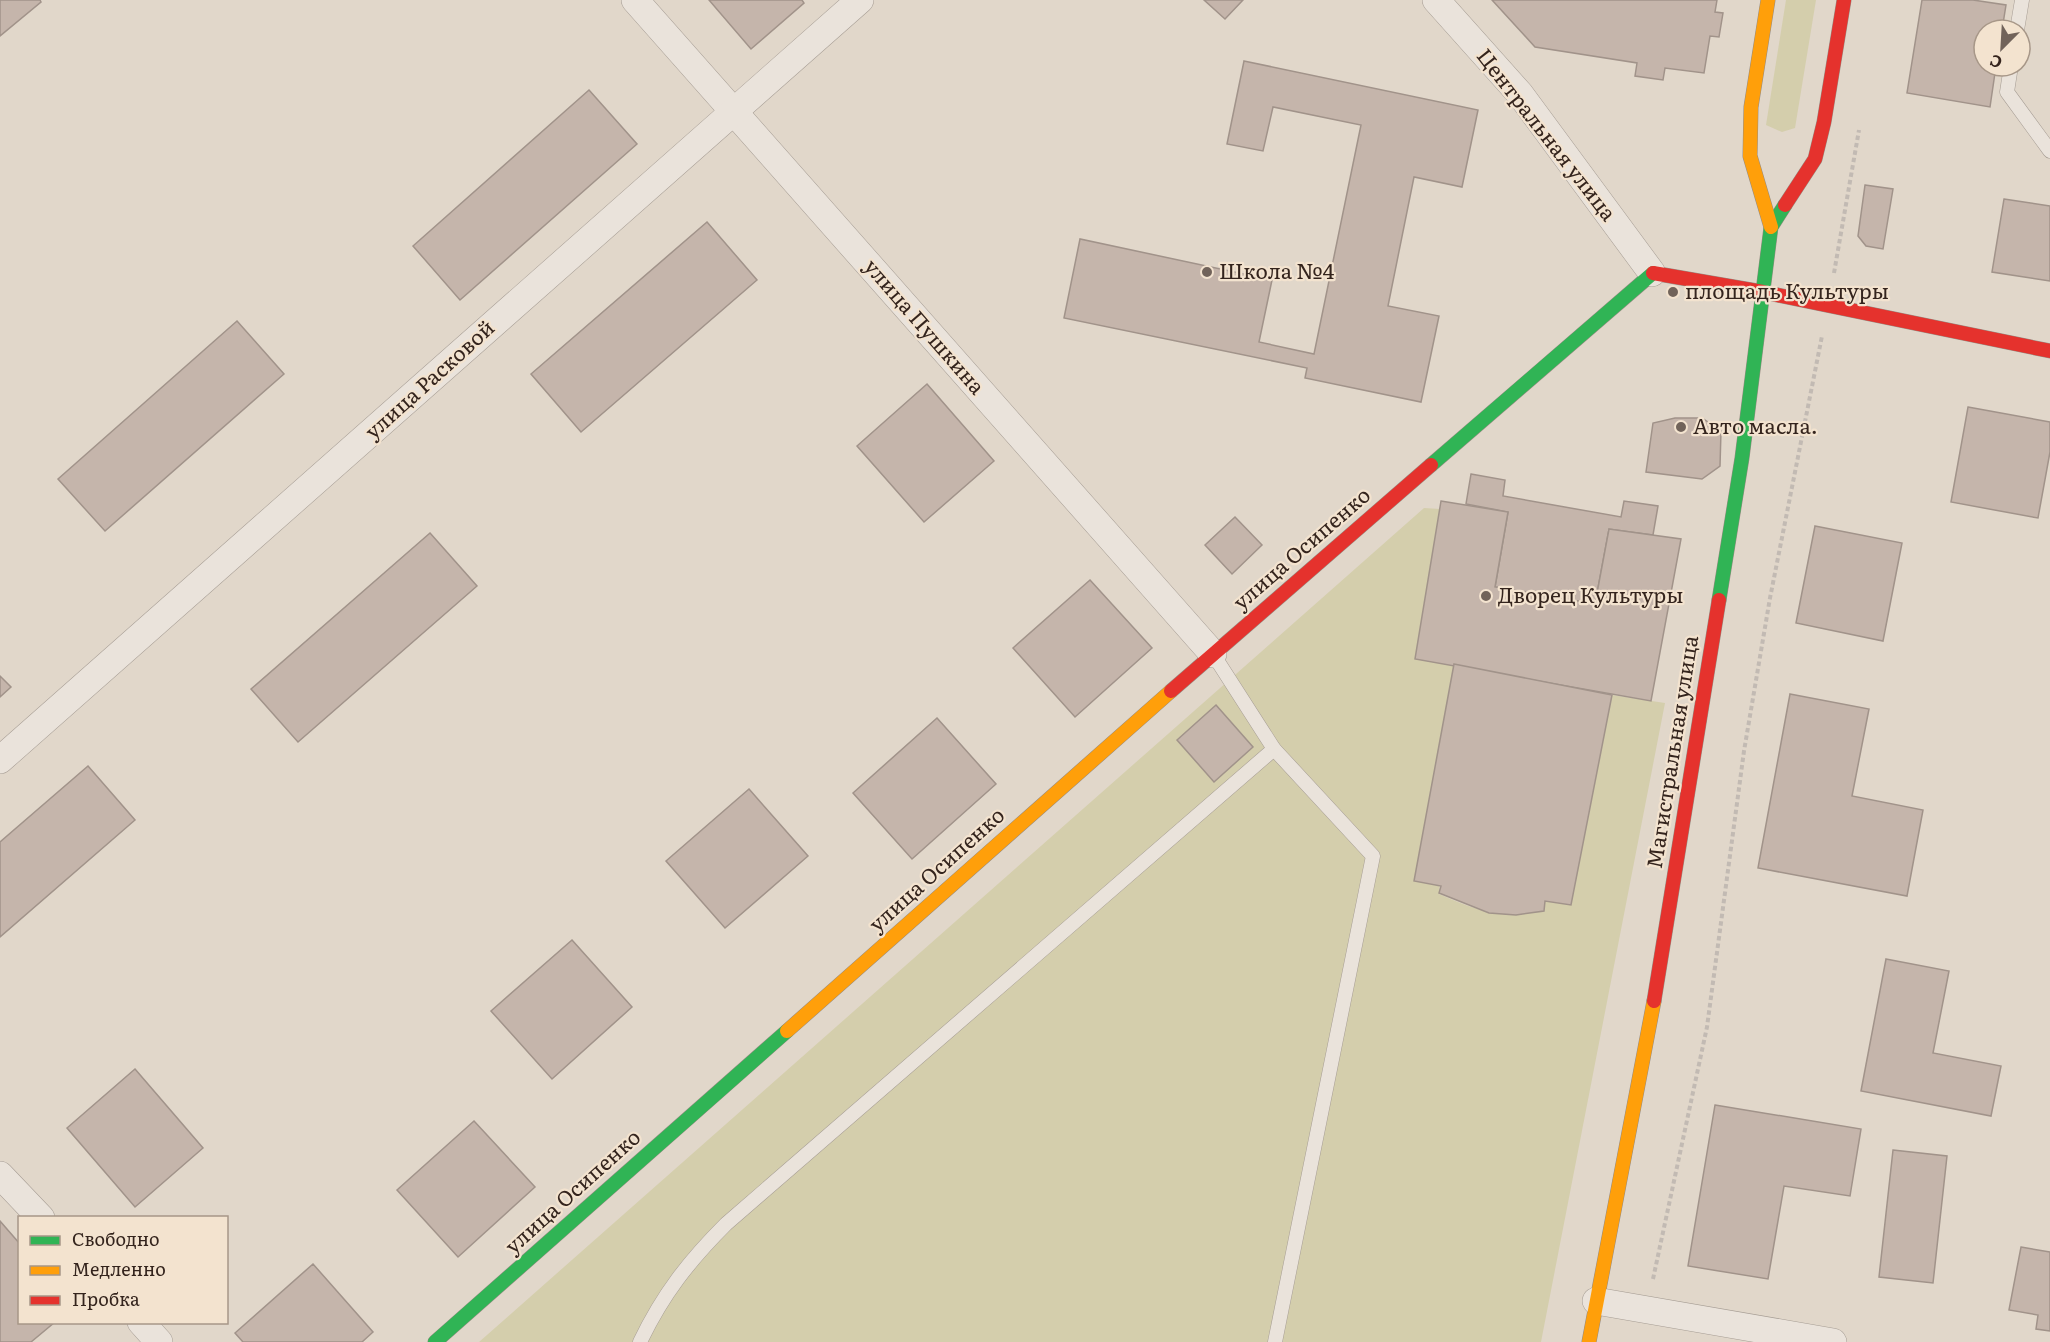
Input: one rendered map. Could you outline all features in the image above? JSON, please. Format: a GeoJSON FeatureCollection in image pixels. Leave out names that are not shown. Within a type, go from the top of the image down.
{"type":"FeatureCollection","features":[{"type":"Feature","properties":{"kind":"street","name":"улица Пушкина"},"geometry":{"type":"LineString","coordinates":[[635,0],[1212,654]]}},
{"type":"Feature","properties":{"kind":"street","name":"улица Расковой"},"geometry":{"type":"LineString","coordinates":[[0,760],[860,0]]}},
{"type":"Feature","properties":{"kind":"street","name":"Центральная улица"},"geometry":{"type":"LineString","coordinates":[[1436,0],[1520,94],[1652,273]]}},
{"type":"Feature","properties":{"kind":"street"},"geometry":{"type":"LineString","coordinates":[[1768,0],[1752,107],[1749,156],[1771,227]]}},
{"type":"Feature","properties":{"kind":"street","name":"Магистральная улица"},"geometry":{"type":"LineString","coordinates":[[1588,1342],[1648,1036],[1742,458],[1771,227],[1815,159],[1824,122],[1844,0]]}},
{"type":"Feature","properties":{"kind":"street"},"geometry":{"type":"LineString","coordinates":[[1652,273],[1763,292],[2050,351]]}},
{"type":"Feature","properties":{"kind":"street","name":"улица Осипенко"},"geometry":{"type":"LineString","coordinates":[[435,1342],[1212,654],[1652,273]]}},
{"type":"Feature","properties":{"kind":"street"},"geometry":{"type":"LineString","coordinates":[[0,1174],[39,1216]]}},
{"type":"Feature","properties":{"kind":"street"},"geometry":{"type":"LineString","coordinates":[[1596,1301],[1833,1342]]}},
{"type":"Feature","properties":{"kind":"street"},"geometry":{"type":"LineString","coordinates":[[142,1324],[159,1342]]}},
{"type":"Feature","properties":{"kind":"lane"},"geometry":{"type":"LineString","coordinates":[[2019,18],[2022,0]]}},
{"type":"Feature","properties":{"kind":"lane"},"geometry":{"type":"LineString","coordinates":[[2009,78],[2007,92],[2050,150]]}},
{"type":"Feature","properties":{"kind":"lane"},"geometry":{"type":"LineString","coordinates":[[1212,654],[1274,749],[1373,856],[1275,1342]]}},
{"type":"Feature","properties":{"kind":"lane"},"geometry":{"type":"LineString","coordinates":[[640,1342],[661,1299],[691,1259],[726,1224],[1274,749]]}},
{"type":"Feature","properties":{"kind":"path"},"geometry":{"type":"LineString","coordinates":[[1646,1310],[1707,1027],[1746,739],[1770,598],[1828,305],[1860,127]]}},
{"type":"Feature","properties":{"kind":"shaded area"},"geometry":{"type":"Polygon","coordinates":[[[1786,0],[1816,0],[1795,128],[1782,132],[1766,125],[1786,0]]]}},
{"type":"Feature","properties":{"kind":"shaded area"},"geometry":{"type":"Polygon","coordinates":[[[1424,508],[1440,509],[1454,664],[1439,894],[1478,909],[1502,913],[1544,911],[1545,901],[1571,905],[1612,695],[1665,703],[1541,1342],[479,1342],[1424,508]]]}},
{"type":"Feature","properties":{"kind":"building"},"geometry":{"type":"Polygon","coordinates":[[[0,0],[40,0],[41,2],[0,36],[0,0]]]}},
{"type":"Feature","properties":{"kind":"building"},"geometry":{"type":"Polygon","coordinates":[[[709,0],[802,0],[804,3],[751,49],[709,0]]]}},
{"type":"Feature","properties":{"kind":"building"},"geometry":{"type":"Polygon","coordinates":[[[1204,0],[1243,0],[1225,19],[1204,0]]]}},
{"type":"Feature","properties":{"kind":"building"},"geometry":{"type":"Polygon","coordinates":[[[1492,0],[1717,0],[1715,12],[1723,13],[1719,37],[1710,36],[1704,73],[1665,68],[1663,80],[1635,76],[1637,63],[1535,47],[1492,0]]]}},
{"type":"Feature","properties":{"kind":"building"},"geometry":{"type":"Polygon","coordinates":[[[1922,0],[1973,0],[2006,5],[2004,18],[1972,18],[1972,78],[1994,78],[1990,107],[1907,93],[1922,0]]]}},
{"type":"Feature","properties":{"kind":"building"},"geometry":{"type":"Polygon","coordinates":[[[1244,61],[1478,110],[1462,187],[1414,177],[1388,306],[1439,316],[1421,402],[1305,378],[1307,368],[1064,318],[1080,239],[1272,280],[1259,342],[1314,354],[1361,125],[1273,107],[1263,151],[1227,144],[1244,61]]]}},
{"type":"Feature","properties":{"kind":"building"},"geometry":{"type":"Polygon","coordinates":[[[589,90],[637,144],[460,300],[413,246],[589,90]]]}},
{"type":"Feature","properties":{"kind":"building"},"geometry":{"type":"Polygon","coordinates":[[[1865,185],[1893,189],[1883,249],[1866,246],[1858,236],[1865,185]]]}},
{"type":"Feature","properties":{"kind":"building"},"geometry":{"type":"Polygon","coordinates":[[[2004,199],[2050,206],[2050,281],[1992,272],[2004,199]]]}},
{"type":"Feature","properties":{"kind":"building"},"geometry":{"type":"Polygon","coordinates":[[[707,222],[757,280],[581,432],[531,374],[707,222]]]}},
{"type":"Feature","properties":{"kind":"building"},"geometry":{"type":"Polygon","coordinates":[[[237,321],[284,374],[105,531],[58,479],[237,321]]]}},
{"type":"Feature","properties":{"kind":"building"},"geometry":{"type":"Polygon","coordinates":[[[927,384],[994,461],[924,522],[857,446],[927,384]]]}},
{"type":"Feature","properties":{"kind":"building"},"geometry":{"type":"Polygon","coordinates":[[[1968,407],[2050,422],[2050,452],[2038,518],[1951,502],[1968,407]]]}},
{"type":"Feature","properties":{"kind":"building"},"geometry":{"type":"Polygon","coordinates":[[[1675,418],[1702,418],[1721,431],[1720,466],[1702,479],[1646,472],[1653,423],[1675,418]]]}},
{"type":"Feature","properties":{"kind":"building"},"geometry":{"type":"Polygon","coordinates":[[[1471,474],[1505,480],[1503,496],[1621,517],[1624,501],[1658,506],[1653,535],[1609,529],[1595,604],[1495,587],[1508,512],[1466,504],[1471,474]]]}},
{"type":"Feature","properties":{"kind":"building","name":"Дворец Культуры"},"geometry":{"type":"Polygon","coordinates":[[[1441,501],[1508,512],[1495,587],[1595,604],[1609,529],[1681,539],[1651,701],[1415,659],[1441,501]]]}},
{"type":"Feature","properties":{"kind":"building"},"geometry":{"type":"Polygon","coordinates":[[[1235,517],[1262,545],[1232,574],[1205,545],[1235,517]]]}},
{"type":"Feature","properties":{"kind":"building"},"geometry":{"type":"Polygon","coordinates":[[[1815,526],[1902,543],[1883,641],[1796,623],[1815,526]]]}},
{"type":"Feature","properties":{"kind":"building"},"geometry":{"type":"Polygon","coordinates":[[[430,533],[477,586],[298,742],[251,689],[430,533]]]}},
{"type":"Feature","properties":{"kind":"building"},"geometry":{"type":"Polygon","coordinates":[[[1090,580],[1152,648],[1075,717],[1013,648],[1090,580]]]}},
{"type":"Feature","properties":{"kind":"building"},"geometry":{"type":"Polygon","coordinates":[[[1454,664],[1612,695],[1571,905],[1545,901],[1544,911],[1516,915],[1489,913],[1439,893],[1441,886],[1414,881],[1454,664]]]}},
{"type":"Feature","properties":{"kind":"building"},"geometry":{"type":"Polygon","coordinates":[[[0,676],[11,687],[0,697],[0,676]]]}},
{"type":"Feature","properties":{"kind":"building"},"geometry":{"type":"Polygon","coordinates":[[[1790,694],[1869,709],[1852,796],[1923,810],[1907,896],[1758,868],[1790,694]]]}},
{"type":"Feature","properties":{"kind":"building"},"geometry":{"type":"Polygon","coordinates":[[[1216,705],[1253,747],[1214,782],[1177,740],[1216,705]]]}},
{"type":"Feature","properties":{"kind":"building"},"geometry":{"type":"Polygon","coordinates":[[[937,718],[996,784],[912,859],[853,793],[937,718]]]}},
{"type":"Feature","properties":{"kind":"building"},"geometry":{"type":"Polygon","coordinates":[[[88,766],[135,820],[0,937],[0,842],[88,766]]]}},
{"type":"Feature","properties":{"kind":"building"},"geometry":{"type":"Polygon","coordinates":[[[749,789],[808,856],[725,928],[666,861],[749,789]]]}},
{"type":"Feature","properties":{"kind":"building"},"geometry":{"type":"Polygon","coordinates":[[[572,940],[632,1007],[552,1079],[491,1011],[572,940]]]}},
{"type":"Feature","properties":{"kind":"building"},"geometry":{"type":"Polygon","coordinates":[[[1886,959],[1949,971],[1933,1053],[2001,1066],[1991,1116],[1861,1091],[1886,959]]]}},
{"type":"Feature","properties":{"kind":"building"},"geometry":{"type":"Polygon","coordinates":[[[135,1069],[203,1148],[135,1207],[67,1128],[135,1069]]]}},
{"type":"Feature","properties":{"kind":"building"},"geometry":{"type":"Polygon","coordinates":[[[1715,1105],[1861,1129],[1850,1196],[1784,1186],[1768,1279],[1688,1266],[1715,1105]]]}},
{"type":"Feature","properties":{"kind":"building"},"geometry":{"type":"Polygon","coordinates":[[[474,1121],[535,1187],[458,1257],[397,1190],[474,1121]]]}},
{"type":"Feature","properties":{"kind":"building"},"geometry":{"type":"Polygon","coordinates":[[[1893,1150],[1947,1156],[1933,1283],[1879,1277],[1893,1150]]]}},
{"type":"Feature","properties":{"kind":"building"},"geometry":{"type":"Polygon","coordinates":[[[0,1221],[18,1242],[18,1324],[53,1324],[31,1342],[0,1342],[0,1221]]]}},
{"type":"Feature","properties":{"kind":"building"},"geometry":{"type":"Polygon","coordinates":[[[2021,1247],[2050,1252],[2050,1331],[2036,1329],[2038,1315],[2009,1310],[2021,1247]]]}},
{"type":"Feature","properties":{"kind":"building"},"geometry":{"type":"Polygon","coordinates":[[[313,1264],[373,1332],[362,1342],[243,1342],[235,1333],[313,1264]]]}},
{"type":"Feature","properties":{"kind":"traffic: fast"},"geometry":{"type":"LineString","coordinates":[[1719,600],[1742,458],[1771,227],[1785,205]]}},
{"type":"Feature","properties":{"kind":"traffic: fast"},"geometry":{"type":"LineString","coordinates":[[1431,465],[1653,273]]}},
{"type":"Feature","properties":{"kind":"traffic: fast"},"geometry":{"type":"LineString","coordinates":[[435,1342],[787,1031]]}},
{"type":"Feature","properties":{"kind":"traffic: slow"},"geometry":{"type":"LineString","coordinates":[[1768,0],[1751,107],[1750,156],[1771,227]]}},
{"type":"Feature","properties":{"kind":"traffic: slow"},"geometry":{"type":"LineString","coordinates":[[787,1031],[1171,691]]}},
{"type":"Feature","properties":{"kind":"traffic: slow"},"geometry":{"type":"LineString","coordinates":[[1589,1342],[1654,1001]]}},
{"type":"Feature","properties":{"kind":"traffic: jam"},"geometry":{"type":"LineString","coordinates":[[1785,205],[1815,159],[1824,122],[1844,0]]}},
{"type":"Feature","properties":{"kind":"traffic: jam"},"geometry":{"type":"LineString","coordinates":[[1653,273],[1763,292],[2050,351]]}},
{"type":"Feature","properties":{"kind":"traffic: jam"},"geometry":{"type":"LineString","coordinates":[[1171,691],[1431,465]]}},
{"type":"Feature","properties":{"kind":"traffic: jam"},"geometry":{"type":"LineString","coordinates":[[1654,1001],[1719,600]]}},
{"type":"Feature","properties":{"kind":"place","name":"Школа №4"},"geometry":{"type":"Point","coordinates":[1207,272]}},
{"type":"Feature","properties":{"kind":"place","name":"площадь Культуры"},"geometry":{"type":"Point","coordinates":[1673,292]}},
{"type":"Feature","properties":{"kind":"place","name":"Авто масла."},"geometry":{"type":"Point","coordinates":[1681,427]}},
{"type":"Feature","properties":{"kind":"place","name":"Дворец Культуры"},"geometry":{"type":"Point","coordinates":[1486,596]}}]}
